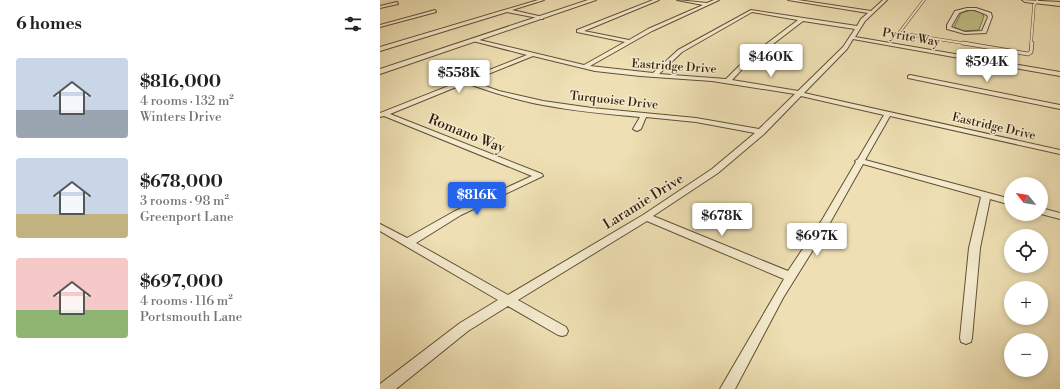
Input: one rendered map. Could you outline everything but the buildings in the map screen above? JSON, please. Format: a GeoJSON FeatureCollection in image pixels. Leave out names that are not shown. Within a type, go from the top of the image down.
{"type":"FeatureCollection","features":[{"type":"Feature","properties":{"kind":"street"},"geometry":{"type":"LineString","coordinates":[[380,49],[542,0]]}},
{"type":"Feature","properties":{"kind":"street"},"geometry":{"type":"LineString","coordinates":[[380,72],[593,0]]}},
{"type":"Feature","properties":{"kind":"street"},"geometry":{"type":"LineString","coordinates":[[627,41],[579,31],[657,0]]}},
{"type":"Feature","properties":{"kind":"street"},"geometry":{"type":"LineString","coordinates":[[679,0],[706,4]]}},
{"type":"Feature","properties":{"kind":"street"},"geometry":{"type":"LineString","coordinates":[[584,67],[627,41],[717,0]]}},
{"type":"Feature","properties":{"kind":"street"},"geometry":{"type":"LineString","coordinates":[[790,0],[811,1],[872,12]]}},
{"type":"Feature","properties":{"kind":"street","name":"Laramie Drive"},"geometry":{"type":"LineString","coordinates":[[385,389],[458,331],[646,217],[715,171],[761,132],[800,93],[852,38],[863,20],[884,0]]}},
{"type":"Feature","properties":{"kind":"street"},"geometry":{"type":"LineString","coordinates":[[1025,0],[1060,4]]}},
{"type":"Feature","properties":{"kind":"street"},"geometry":{"type":"LineString","coordinates":[[380,7],[397,3]]}},
{"type":"Feature","properties":{"kind":"street"},"geometry":{"type":"LineString","coordinates":[[977,6],[986,12],[990,17],[984,32],[965,33],[950,28],[949,24],[958,11],[977,6]]}},
{"type":"Feature","properties":{"kind":"street"},"geometry":{"type":"LineString","coordinates":[[380,26],[435,11]]}},
{"type":"Feature","properties":{"kind":"street"},"geometry":{"type":"LineString","coordinates":[[508,11],[540,18]]}},
{"type":"Feature","properties":{"kind":"street"},"geometry":{"type":"LineString","coordinates":[[654,75],[684,49],[751,11],[859,28]]}},
{"type":"Feature","properties":{"kind":"street"},"geometry":{"type":"LineString","coordinates":[[728,81],[750,58],[784,34],[802,19]]}},
{"type":"Feature","properties":{"kind":"street","name":"Pyrite Way"},"geometry":{"type":"LineString","coordinates":[[852,38],[1060,74]]}},
{"type":"Feature","properties":{"kind":"street","name":"Eastridge Drive"},"geometry":{"type":"LineString","coordinates":[[475,40],[584,67],[728,81],[800,93],[1060,152]]}},
{"type":"Feature","properties":{"kind":"street"},"geometry":{"type":"LineString","coordinates":[[382,115],[532,55]]}},
{"type":"Feature","properties":{"kind":"street"},"geometry":{"type":"LineString","coordinates":[[910,77],[1060,107]]}},
{"type":"Feature","properties":{"kind":"street","name":"Turquoise Drive"},"geometry":{"type":"LineString","coordinates":[[465,81],[497,92],[543,103],[592,110],[703,120],[761,132]]}},
{"type":"Feature","properties":{"kind":"street"},"geometry":{"type":"LineString","coordinates":[[727,389],[888,113]]}},
{"type":"Feature","properties":{"kind":"street","name":"Romano Way"},"geometry":{"type":"LineString","coordinates":[[382,115],[539,176],[458,213],[407,242]]}},
{"type":"Feature","properties":{"kind":"street"},"geometry":{"type":"LineString","coordinates":[[637,128],[644,115]]}},
{"type":"Feature","properties":{"kind":"street"},"geometry":{"type":"LineString","coordinates":[[859,161],[1004,200]]}},
{"type":"Feature","properties":{"kind":"street"},"geometry":{"type":"LineString","coordinates":[[966,338],[969,284],[975,241],[986,196]]}},
{"type":"Feature","properties":{"kind":"street"},"geometry":{"type":"LineString","coordinates":[[1048,213],[1060,216]]}},
{"type":"Feature","properties":{"kind":"street"},"geometry":{"type":"LineString","coordinates":[[646,217],[791,277]]}},
{"type":"Feature","properties":{"kind":"street"},"geometry":{"type":"LineString","coordinates":[[380,227],[562,331]]}},
{"type":"Feature","properties":{"kind":"lane"},"geometry":{"type":"LineString","coordinates":[[924,0],[900,30],[900,34],[1028,54],[1031,52],[1034,5],[1037,1]]}},
{"type":"Feature","properties":{"kind":"green space"},"geometry":{"type":"Polygon","coordinates":[[[971,10],[980,12],[984,16],[979,30],[963,31],[954,27],[961,13],[971,10]]]}}]}
